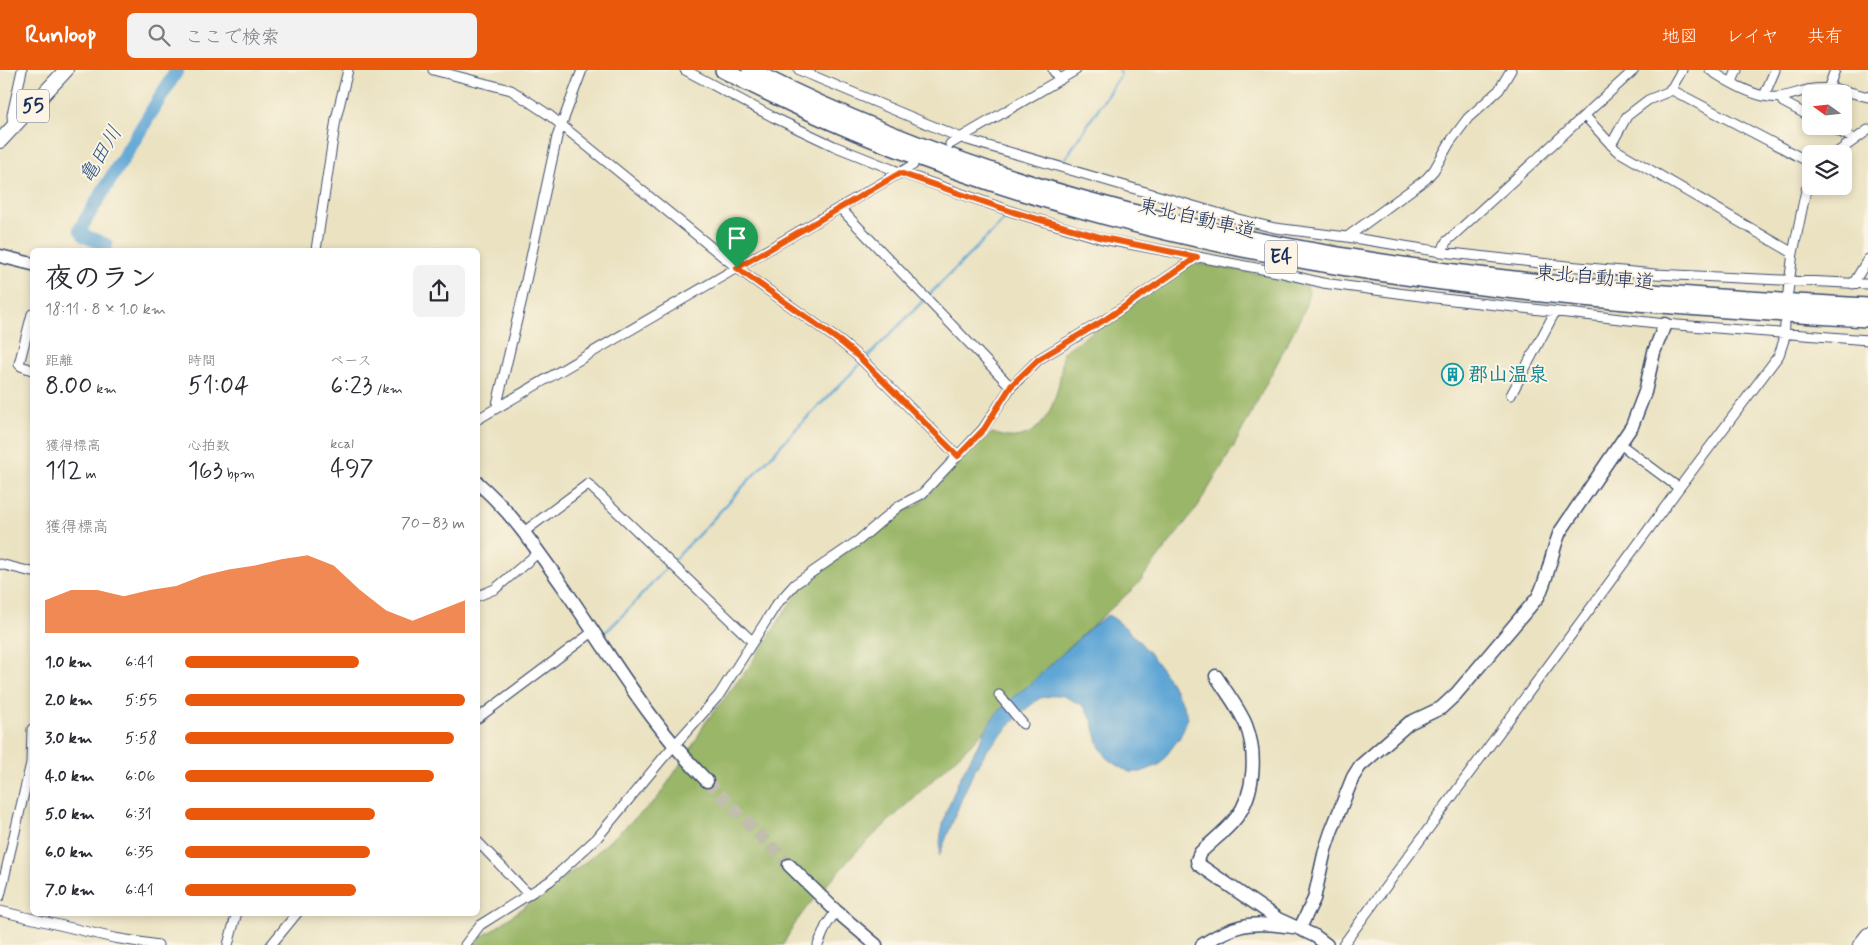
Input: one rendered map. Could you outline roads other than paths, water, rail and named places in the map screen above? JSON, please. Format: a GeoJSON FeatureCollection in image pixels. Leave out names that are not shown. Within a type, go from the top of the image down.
{"type":"FeatureCollection","features":[{"type":"Feature","properties":{"kind":"highway","name":"東北自動車道"},"geometry":{"type":"LineString","coordinates":[[723,70],[800,108],[873,140],[977,180],[1083,212],[1200,241],[1320,264],[1459,285],[1653,304],[1868,319]]}},
{"type":"Feature","properties":{"kind":"highway","name":"東北自動車道"},"geometry":{"type":"LineString","coordinates":[[755,72],[878,129],[982,168],[1086,200],[1203,229],[1324,252],[1462,272],[1704,296],[1868,306]]}},
{"type":"Feature","properties":{"kind":"main road","name":"55"},"geometry":{"type":"LineString","coordinates":[[0,141],[66,70]]}},
{"type":"Feature","properties":{"kind":"main road"},"geometry":{"type":"LineString","coordinates":[[1860,945],[1868,934]]}},
{"type":"Feature","properties":{"kind":"street"},"geometry":{"type":"LineString","coordinates":[[13,128],[12,115],[22,70]]}},
{"type":"Feature","properties":{"kind":"street"},"geometry":{"type":"LineString","coordinates":[[316,248],[336,119],[348,70]]}},
{"type":"Feature","properties":{"kind":"street"},"geometry":{"type":"LineString","coordinates":[[433,70],[511,90],[549,114],[737,268],[847,348],[958,456]]}},
{"type":"Feature","properties":{"kind":"street"},"geometry":{"type":"LineString","coordinates":[[498,406],[557,137],[582,70]]}},
{"type":"Feature","properties":{"kind":"street"},"geometry":{"type":"LineString","coordinates":[[685,70],[773,117],[834,146],[900,173],[1013,212],[1103,238],[1278,272],[1324,278],[1435,298],[1665,324],[1785,328],[1868,340]]}},
{"type":"Feature","properties":{"kind":"street"},"geometry":{"type":"LineString","coordinates":[[799,70],[961,138],[1238,219],[1275,228],[1340,239],[1442,252],[1655,274],[1868,284]]}},
{"type":"Feature","properties":{"kind":"street"},"geometry":{"type":"LineString","coordinates":[[1053,70],[1060,80]]}},
{"type":"Feature","properties":{"kind":"street"},"geometry":{"type":"LineString","coordinates":[[950,144],[1076,70]]}},
{"type":"Feature","properties":{"kind":"street"},"geometry":{"type":"LineString","coordinates":[[1340,239],[1426,179],[1468,118],[1499,90],[1511,70]]}},
{"type":"Feature","properties":{"kind":"street"},"geometry":{"type":"LineString","coordinates":[[1442,252],[1446,242],[1634,70]]}},
{"type":"Feature","properties":{"kind":"street"},"geometry":{"type":"LineString","coordinates":[[1611,145],[1623,122],[1634,109],[1670,89],[1682,70]]}},
{"type":"Feature","properties":{"kind":"street"},"geometry":{"type":"LineString","coordinates":[[1710,70],[1755,93],[1771,98],[1802,92]]}},
{"type":"Feature","properties":{"kind":"street"},"geometry":{"type":"LineString","coordinates":[[1732,82],[1737,70]]}},
{"type":"Feature","properties":{"kind":"street"},"geometry":{"type":"LineString","coordinates":[[1764,96],[1774,70]]}},
{"type":"Feature","properties":{"kind":"street"},"geometry":{"type":"LineString","coordinates":[[1829,85],[1835,70]]}},
{"type":"Feature","properties":{"kind":"street"},"geometry":{"type":"LineString","coordinates":[[1670,89],[1802,158]]}},
{"type":"Feature","properties":{"kind":"street"},"geometry":{"type":"LineString","coordinates":[[1852,92],[1868,97]]}},
{"type":"Feature","properties":{"kind":"street"},"geometry":{"type":"LineString","coordinates":[[1780,97],[1783,102],[1802,112]]}},
{"type":"Feature","properties":{"kind":"street"},"geometry":{"type":"LineString","coordinates":[[1585,116],[1616,150],[1793,253]]}},
{"type":"Feature","properties":{"kind":"street"},"geometry":{"type":"LineString","coordinates":[[1846,145],[1868,130]]}},
{"type":"Feature","properties":{"kind":"street"},"geometry":{"type":"LineString","coordinates":[[1846,135],[1854,139]]}},
{"type":"Feature","properties":{"kind":"street"},"geometry":{"type":"LineString","coordinates":[[480,418],[913,165]]}},
{"type":"Feature","properties":{"kind":"street"},"geometry":{"type":"LineString","coordinates":[[1788,292],[1793,253],[1805,195]]}},
{"type":"Feature","properties":{"kind":"street"},"geometry":{"type":"LineString","coordinates":[[840,209],[1011,386]]}},
{"type":"Feature","properties":{"kind":"street"},"geometry":{"type":"LineString","coordinates":[[0,256],[30,264]]}},
{"type":"Feature","properties":{"kind":"street"},"geometry":{"type":"LineString","coordinates":[[465,945],[480,925],[550,880],[597,838],[663,758],[719,695],[752,640],[776,605],[795,584],[858,540],[899,506],[922,494],[984,429],[1011,386],[1039,359],[1106,319],[1197,257]]}},
{"type":"Feature","properties":{"kind":"street"},"geometry":{"type":"LineString","coordinates":[[1853,284],[1868,260]]}},
{"type":"Feature","properties":{"kind":"street"},"geometry":{"type":"LineString","coordinates":[[1511,396],[1555,312]]}},
{"type":"Feature","properties":{"kind":"street"},"geometry":{"type":"LineString","coordinates":[[30,322],[19,364],[30,369]]}},
{"type":"Feature","properties":{"kind":"street"},"geometry":{"type":"LineString","coordinates":[[1300,928],[1314,899],[1325,850],[1353,777],[1360,766],[1409,723],[1441,708],[1456,694],[1538,597],[1545,584],[1560,532],[1587,494],[1609,457],[1632,426],[1641,404],[1654,352],[1665,324]]}},
{"type":"Feature","properties":{"kind":"street"},"geometry":{"type":"LineString","coordinates":[[1343,945],[1779,355],[1785,328]]}},
{"type":"Feature","properties":{"kind":"street"},"geometry":{"type":"LineString","coordinates":[[1620,444],[1679,488]]}},
{"type":"Feature","properties":{"kind":"street"},"geometry":{"type":"LineString","coordinates":[[525,532],[588,484],[752,640]]}},
{"type":"Feature","properties":{"kind":"street"},"geometry":{"type":"LineString","coordinates":[[480,485],[496,499],[525,532],[645,708],[674,747],[707,781]]}},
{"type":"Feature","properties":{"kind":"street"},"geometry":{"type":"LineString","coordinates":[[480,595],[495,589],[539,552]]}},
{"type":"Feature","properties":{"kind":"street"},"geometry":{"type":"LineString","coordinates":[[0,564],[30,572]]}},
{"type":"Feature","properties":{"kind":"street"},"geometry":{"type":"LineString","coordinates":[[480,716],[594,631]]}},
{"type":"Feature","properties":{"kind":"street"},"geometry":{"type":"LineString","coordinates":[[1216,676],[1246,724],[1251,740],[1252,768],[1248,792],[1239,813],[1200,853],[1197,860],[1198,864],[1278,919],[1300,928],[1327,945]]}},
{"type":"Feature","properties":{"kind":"street"},"geometry":{"type":"LineString","coordinates":[[999,695],[1023,724]]}},
{"type":"Feature","properties":{"kind":"street"},"geometry":{"type":"LineString","coordinates":[[0,896],[30,767]]}},
{"type":"Feature","properties":{"kind":"street"},"geometry":{"type":"LineString","coordinates":[[480,844],[528,894]]}},
{"type":"Feature","properties":{"kind":"street"},"geometry":{"type":"LineString","coordinates":[[789,865],[836,911],[876,945]]}},
{"type":"Feature","properties":{"kind":"street"},"geometry":{"type":"LineString","coordinates":[[0,911],[114,938],[158,945]]}},
{"type":"Feature","properties":{"kind":"street"},"geometry":{"type":"LineString","coordinates":[[818,945],[826,926],[836,911]]}},
{"type":"Feature","properties":{"kind":"street"},"geometry":{"type":"LineString","coordinates":[[228,945],[236,916]]}},
{"type":"Feature","properties":{"kind":"street"},"geometry":{"type":"LineString","coordinates":[[271,945],[295,916]]}},
{"type":"Feature","properties":{"kind":"street"},"geometry":{"type":"LineString","coordinates":[[1202,945],[1219,934],[1240,926],[1264,923],[1300,928]]}},
{"type":"Feature","properties":{"kind":"water"},"geometry":{"type":"Polygon","coordinates":[[[1108,615],[1131,633],[1143,646],[1155,660],[1175,691],[1188,718],[1180,737],[1159,765],[1141,772],[1129,772],[1109,760],[1099,746],[1092,720],[1084,706],[1064,696],[1057,695],[1040,698],[1021,713],[988,749],[975,769],[939,856],[946,812],[959,780],[993,717],[1089,629],[1108,615]]]}},
{"type":"Feature","properties":{"kind":"waterway","name":"亀田川"},"geometry":{"type":"LineString","coordinates":[[105,248],[106,245],[85,236],[80,229],[177,70]]}},
{"type":"Feature","properties":{"kind":"waterway"},"geometry":{"type":"LineString","coordinates":[[1065,159],[1121,74],[1119,70]]}},
{"type":"Feature","properties":{"kind":"waterway"},"geometry":{"type":"LineString","coordinates":[[928,296],[1006,218]]}},
{"type":"Feature","properties":{"kind":"waterway"},"geometry":{"type":"LineString","coordinates":[[673,561],[793,432],[924,300]]}},
{"type":"Feature","properties":{"kind":"waterway"},"geometry":{"type":"LineString","coordinates":[[599,635],[608,630],[669,565]]}},
{"type":"Feature","properties":{"kind":"tunnel"},"geometry":{"type":"LineString","coordinates":[[1326,273],[1335,244]]}},
{"type":"Feature","properties":{"kind":"tunnel"},"geometry":{"type":"LineString","coordinates":[[707,781],[789,865]]}},
{"type":"Feature","properties":{"kind":"place","name":"郡山温泉"},"geometry":{"type":"Point","coordinates":[1452,375]}}]}
